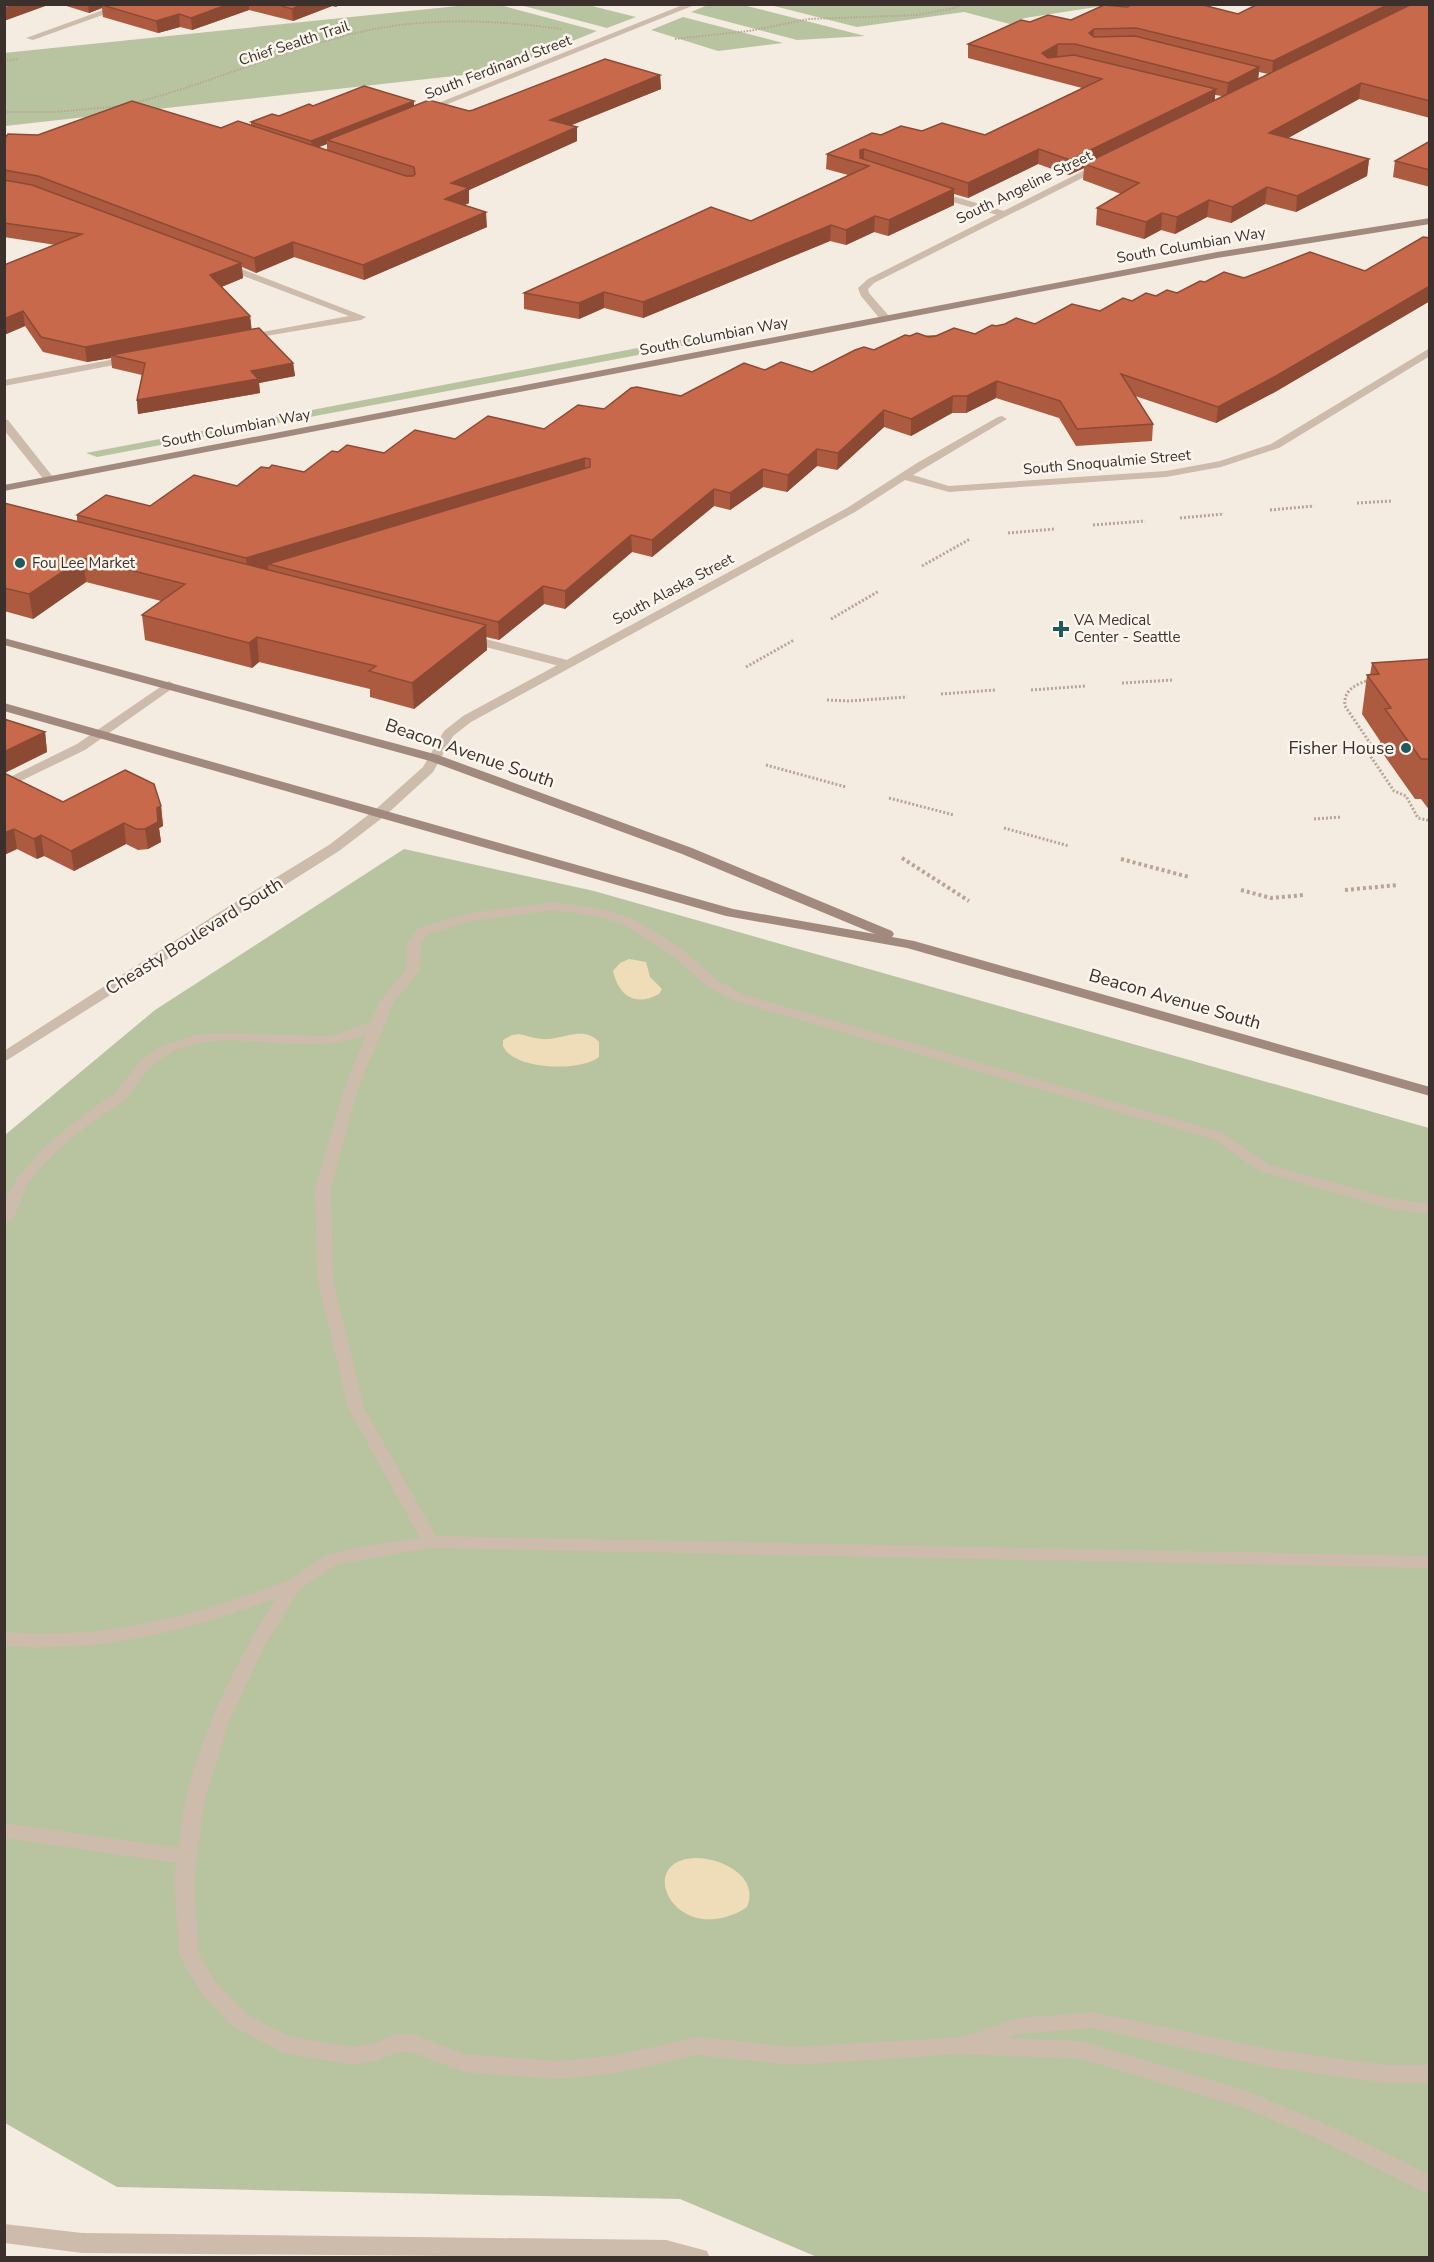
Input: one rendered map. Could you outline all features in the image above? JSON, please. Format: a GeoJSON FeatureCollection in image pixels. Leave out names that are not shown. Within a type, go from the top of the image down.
{"type":"FeatureCollection","features":[{"type":"Feature","properties":{"kind":"main road","name":"South Columbian Way"},"geometry":{"type":"LineString","coordinates":[[4,488],[1218,255],[1430,221]]}},
{"type":"Feature","properties":{"kind":"main road","name":"Beacon Avenue South"},"geometry":{"type":"LineString","coordinates":[[4,641],[434,758],[698,855],[909,944]]}},
{"type":"Feature","properties":{"kind":"main road","name":"Beacon Avenue South"},"geometry":{"type":"LineString","coordinates":[[4,707],[731,913],[909,944],[1430,1092]]}},
{"type":"Feature","properties":{"kind":"street"},"geometry":{"type":"LineString","coordinates":[[30,38],[129,4]]}},
{"type":"Feature","properties":{"kind":"street","name":"South Ferdinand Street"},"geometry":{"type":"LineString","coordinates":[[413,115],[693,4]]}},
{"type":"Feature","properties":{"kind":"street","name":"South Angeline Street"},"geometry":{"type":"LineString","coordinates":[[885,318],[864,294],[863,288],[871,280],[1001,213],[1106,163]]}},
{"type":"Feature","properties":{"kind":"street"},"geometry":{"type":"LineString","coordinates":[[927,192],[1001,213]]}},
{"type":"Feature","properties":{"kind":"street"},"geometry":{"type":"LineString","coordinates":[[210,260],[361,316],[233,340]]}},
{"type":"Feature","properties":{"kind":"street","name":"South Snoqualmie Street"},"geometry":{"type":"LineString","coordinates":[[903,476],[949,489],[1166,474],[1200,469],[1275,446],[1430,351]]}},
{"type":"Feature","properties":{"kind":"street"},"geometry":{"type":"LineString","coordinates":[[4,383],[140,358]]}},
{"type":"Feature","properties":{"kind":"street","name":"South Alaska Street"},"geometry":{"type":"LineString","coordinates":[[381,812],[428,769],[448,734],[467,719],[851,510],[903,476],[1002,419]]}},
{"type":"Feature","properties":{"kind":"street"},"geometry":{"type":"LineString","coordinates":[[4,422],[49,479]]}},
{"type":"Feature","properties":{"kind":"street"},"geometry":{"type":"LineString","coordinates":[[452,634],[567,664]]}},
{"type":"Feature","properties":{"kind":"street"},"geometry":{"type":"LineString","coordinates":[[4,785],[81,747],[170,686]]}},
{"type":"Feature","properties":{"kind":"street","name":"Cheasty Boulevard South"},"geometry":{"type":"LineString","coordinates":[[4,1058],[220,918],[334,848],[381,812]]}},
{"type":"Feature","properties":{"kind":"street"},"geometry":{"type":"LineString","coordinates":[[431,1542],[356,1408],[325,1279],[323,1188],[351,1089],[375,1025],[387,1001],[413,971],[414,943],[423,931],[470,917],[519,909],[555,906],[597,912],[627,921],[652,936],[676,952],[713,984],[740,998],[1218,1136],[1236,1146],[1247,1158],[1265,1168],[1388,1203],[1430,1209]]}},
{"type":"Feature","properties":{"kind":"street"},"geometry":{"type":"LineString","coordinates":[[4,1219],[22,1181],[51,1149],[83,1122],[119,1097],[148,1061],[167,1049],[195,1039],[217,1036],[331,1040],[355,1034],[375,1025]]}},
{"type":"Feature","properties":{"kind":"street"},"geometry":{"type":"LineString","coordinates":[[4,1639],[26,1642],[73,1642],[128,1636],[227,1609],[294,1585],[333,1559],[431,1542],[1430,1562]]}},
{"type":"Feature","properties":{"kind":"street"},"geometry":{"type":"LineString","coordinates":[[294,1585],[257,1643],[220,1721],[195,1799],[184,1879],[189,1955],[211,1991],[241,2021],[284,2044],[353,2056],[378,2051],[396,2043],[413,2043],[464,2063],[559,2070],[616,2064],[698,2046],[794,2056],[959,2045],[1081,2050],[1247,2100],[1323,2132],[1430,2186]]}},
{"type":"Feature","properties":{"kind":"street"},"geometry":{"type":"LineString","coordinates":[[4,1830],[187,1857]]}},
{"type":"Feature","properties":{"kind":"street"},"geometry":{"type":"LineString","coordinates":[[959,2045],[1019,2026],[1093,2020],[1269,2058],[1386,2074],[1430,2074]]}},
{"type":"Feature","properties":{"kind":"street"},"geometry":{"type":"LineString","coordinates":[[4,2233],[82,2243],[666,2250],[699,2258]]}},
{"type":"Feature","properties":{"kind":"path"},"geometry":{"type":"LineString","coordinates":[[670,40],[749,31],[809,19],[917,15],[955,8],[962,4]]}},
{"type":"Feature","properties":{"kind":"path","name":"Chief Sealth Trail"},"geometry":{"type":"LineString","coordinates":[[4,112],[55,112],[118,106],[186,90],[329,41],[365,31],[408,24],[465,21],[527,24],[569,30]]}},
{"type":"Feature","properties":{"kind":"path"},"geometry":{"type":"LineString","coordinates":[[1357,503],[1392,501]]}},
{"type":"Feature","properties":{"kind":"path"},"geometry":{"type":"LineString","coordinates":[[1270,510],[1314,506]]}},
{"type":"Feature","properties":{"kind":"path"},"geometry":{"type":"LineString","coordinates":[[1179,518],[1224,514]]}},
{"type":"Feature","properties":{"kind":"path"},"geometry":{"type":"LineString","coordinates":[[1093,525],[1145,521]]}},
{"type":"Feature","properties":{"kind":"path"},"geometry":{"type":"LineString","coordinates":[[1008,533],[1055,529]]}},
{"type":"Feature","properties":{"kind":"path"},"geometry":{"type":"LineString","coordinates":[[922,566],[970,539]]}},
{"type":"Feature","properties":{"kind":"path"},"geometry":{"type":"LineString","coordinates":[[831,619],[879,591]]}},
{"type":"Feature","properties":{"kind":"path"},"geometry":{"type":"LineString","coordinates":[[746,668],[794,640]]}},
{"type":"Feature","properties":{"kind":"path"},"geometry":{"type":"LineString","coordinates":[[1373,679],[1356,686],[1347,693],[1344,700],[1345,706],[1370,743],[1367,751],[1394,791],[1406,796],[1418,818],[1427,820],[1430,824]]}},
{"type":"Feature","properties":{"kind":"path"},"geometry":{"type":"LineString","coordinates":[[1122,683],[1174,680]]}},
{"type":"Feature","properties":{"kind":"path"},"geometry":{"type":"LineString","coordinates":[[1031,690],[1086,686]]}},
{"type":"Feature","properties":{"kind":"path"},"geometry":{"type":"LineString","coordinates":[[941,694],[995,690]]}},
{"type":"Feature","properties":{"kind":"path"},"geometry":{"type":"LineString","coordinates":[[827,700],[849,701],[907,697]]}},
{"type":"Feature","properties":{"kind":"path"},"geometry":{"type":"LineString","coordinates":[[766,765],[846,787]]}},
{"type":"Feature","properties":{"kind":"path"},"geometry":{"type":"LineString","coordinates":[[889,798],[954,815]]}},
{"type":"Feature","properties":{"kind":"path"},"geometry":{"type":"LineString","coordinates":[[1314,819],[1342,816]]}},
{"type":"Feature","properties":{"kind":"path"},"geometry":{"type":"LineString","coordinates":[[1004,828],[1069,846]]}},
{"type":"Feature","properties":{"kind":"path"},"geometry":{"type":"LineString","coordinates":[[902,858],[969,901]]}},
{"type":"Feature","properties":{"kind":"path"},"geometry":{"type":"LineString","coordinates":[[1121,859],[1189,877]]}},
{"type":"Feature","properties":{"kind":"path"},"geometry":{"type":"LineString","coordinates":[[1345,890],[1398,885]]}},
{"type":"Feature","properties":{"kind":"path"},"geometry":{"type":"LineString","coordinates":[[1241,890],[1271,898],[1304,895]]}},
{"type":"Feature","properties":{"kind":"green space"},"geometry":{"type":"Polygon","coordinates":[[[477,4],[500,5],[597,31],[499,71],[5,126],[4,53],[477,4]]]}},
{"type":"Feature","properties":{"kind":"green space"},"geometry":{"type":"Polygon","coordinates":[[[710,4],[743,5],[865,36],[797,40],[691,12],[710,4]]]}},
{"type":"Feature","properties":{"kind":"green space"},"geometry":{"type":"Polygon","coordinates":[[[520,5],[588,5],[636,17],[607,28],[520,5]]]}},
{"type":"Feature","properties":{"kind":"green space"},"geometry":{"type":"Polygon","coordinates":[[[770,5],[1109,5],[1025,18],[1010,24],[964,12],[857,27],[770,5]]]}},
{"type":"Feature","properties":{"kind":"green space"},"geometry":{"type":"Polygon","coordinates":[[[683,17],[783,43],[718,51],[651,30],[683,17]]]}},
{"type":"Feature","properties":{"kind":"green space"},"geometry":{"type":"Polygon","coordinates":[[[706,335],[706,341],[638,355],[97,457],[86,453],[706,335]]]}},
{"type":"Feature","properties":{"kind":"green space"},"geometry":{"type":"Polygon","coordinates":[[[404,849],[594,891],[1429,1128],[1429,2257],[817,2257],[680,2199],[117,2187],[5,2123],[5,1135],[155,1010],[404,849]]]}},
{"type":"Feature","properties":{"kind":"sand"},"geometry":{"type":"Polygon","coordinates":[[[629,959],[646,962],[650,977],[662,989],[659,994],[650,998],[635,999],[624,993],[613,971],[620,963],[629,959]]]}},
{"type":"Feature","properties":{"kind":"sand"},"geometry":{"type":"Polygon","coordinates":[[[519,1034],[544,1039],[575,1034],[588,1035],[599,1042],[599,1057],[578,1065],[533,1064],[509,1054],[503,1046],[503,1040],[519,1034]]]}},
{"type":"Feature","properties":{"kind":"sand"},"geometry":{"type":"Polygon","coordinates":[[[696,1858],[716,1861],[736,1871],[748,1886],[750,1896],[747,1907],[722,1918],[703,1919],[686,1914],[674,1905],[667,1893],[665,1881],[669,1869],[679,1861],[696,1858]]]}},
{"type":"Feature","properties":{"kind":"building"},"geometry":{"type":"Polygon","coordinates":[[[4,4],[16,4],[4,9],[4,4]]]}},
{"type":"Feature","properties":{"kind":"building"},"geometry":{"type":"Polygon","coordinates":[[[103,4],[229,4],[191,18],[179,14],[156,21],[103,4]]]}},
{"type":"Feature","properties":{"kind":"building"},"geometry":{"type":"Polygon","coordinates":[[[275,4],[303,4],[292,9],[275,4]]]}},
{"type":"Feature","properties":{"kind":"building"},"geometry":{"type":"Polygon","coordinates":[[[1133,4],[1199,4],[1238,14],[1258,4],[1389,4],[1273,61],[1136,28],[1094,29],[1089,33],[1094,37],[1135,36],[1259,67],[1228,83],[1075,44],[1058,44],[1042,53],[1048,58],[1074,55],[1216,89],[1070,160],[1039,149],[968,183],[864,149],[860,150],[860,158],[954,189],[889,220],[875,216],[846,230],[831,225],[643,302],[604,292],[579,303],[524,293],[711,207],[751,221],[869,166],[827,154],[872,133],[881,135],[901,126],[922,131],[942,123],[985,135],[1102,79],[968,44],[1021,20],[1030,22],[1048,15],[1071,20],[1104,5],[1127,7],[1133,4]]]}},
{"type":"Feature","properties":{"kind":"building"},"geometry":{"type":"Polygon","coordinates":[[[1412,4],[1430,4],[1430,101],[1361,83],[1269,133],[1369,159],[1297,196],[1267,187],[1232,207],[1209,200],[1177,217],[1162,213],[1146,222],[1097,208],[1139,183],[1084,164],[1412,4]]]}},
{"type":"Feature","properties":{"kind":"building"},"geometry":{"type":"Polygon","coordinates":[[[605,59],[660,75],[550,120],[577,127],[451,183],[469,188],[445,199],[486,212],[363,265],[293,242],[254,258],[38,176],[4,170],[4,139],[8,134],[38,135],[132,101],[221,128],[238,121],[406,176],[413,176],[414,167],[327,140],[429,100],[469,111],[473,110],[605,59]]]}},
{"type":"Feature","properties":{"kind":"building"},"geometry":{"type":"Polygon","coordinates":[[[364,86],[414,101],[311,141],[251,122],[272,114],[279,116],[309,104],[313,106],[364,86]]]}},
{"type":"Feature","properties":{"kind":"building"},"geometry":{"type":"Polygon","coordinates":[[[1430,141],[1430,170],[1395,161],[1430,141]]]}},
{"type":"Feature","properties":{"kind":"building"},"geometry":{"type":"Polygon","coordinates":[[[4,180],[32,185],[241,263],[210,275],[250,316],[85,347],[41,337],[23,311],[4,319],[4,265],[82,234],[4,223],[4,180]]]}},
{"type":"Feature","properties":{"kind":"building"},"geometry":{"type":"Polygon","coordinates":[[[1423,237],[1430,238],[1430,286],[1276,376],[1218,407],[1121,374],[1153,424],[1077,429],[1060,401],[997,381],[967,396],[953,396],[911,419],[884,410],[838,453],[817,449],[788,475],[763,469],[730,493],[714,489],[652,540],[631,535],[565,591],[543,586],[498,622],[268,564],[590,467],[590,459],[585,458],[246,558],[77,515],[106,495],[150,506],[194,475],[237,486],[261,467],[269,468],[272,465],[304,472],[332,451],[338,452],[347,445],[384,453],[415,430],[455,439],[488,416],[544,429],[578,405],[604,409],[631,388],[637,387],[681,396],[744,363],[765,370],[781,362],[812,372],[855,350],[864,347],[874,350],[905,335],[910,336],[917,333],[928,337],[936,336],[954,328],[975,334],[992,325],[1005,324],[1016,318],[1035,324],[1072,304],[1100,311],[1123,298],[1132,301],[1146,293],[1156,296],[1167,290],[1177,293],[1224,272],[1244,278],[1310,252],[1365,271],[1423,237]]]}},
{"type":"Feature","properties":{"kind":"building"},"geometry":{"type":"Polygon","coordinates":[[[259,328],[293,363],[251,371],[258,379],[137,400],[145,363],[111,355],[259,328]]]}},
{"type":"Feature","properties":{"kind":"building"},"geometry":{"type":"Polygon","coordinates":[[[4,503],[486,625],[412,683],[369,671],[376,666],[257,637],[249,643],[142,615],[185,584],[83,558],[29,594],[4,588],[4,503]]]}},
{"type":"Feature","properties":{"kind":"building"},"geometry":{"type":"Polygon","coordinates":[[[1430,659],[1430,762],[1427,759],[1421,759],[1385,709],[1391,708],[1367,675],[1379,674],[1372,663],[1430,659]]]}},
{"type":"Feature","properties":{"kind":"building"},"geometry":{"type":"Polygon","coordinates":[[[4,719],[45,732],[4,752],[4,719]]]}},
{"type":"Feature","properties":{"kind":"building"},"geometry":{"type":"Polygon","coordinates":[[[125,770],[154,784],[161,806],[157,808],[158,822],[145,829],[136,829],[124,823],[71,851],[41,835],[34,839],[14,829],[4,833],[4,773],[63,802],[125,770]]]}},
{"type":"Feature","properties":{"kind":"place","name":"Fou Lee Market"},"geometry":{"type":"Point","coordinates":[20,563]}},
{"type":"Feature","properties":{"kind":"place","name":"VA Medical Center - Seattle"},"geometry":{"type":"Point","coordinates":[1061,629]}},
{"type":"Feature","properties":{"kind":"place","name":"Fisher House"},"geometry":{"type":"Point","coordinates":[1406,748]}}]}
